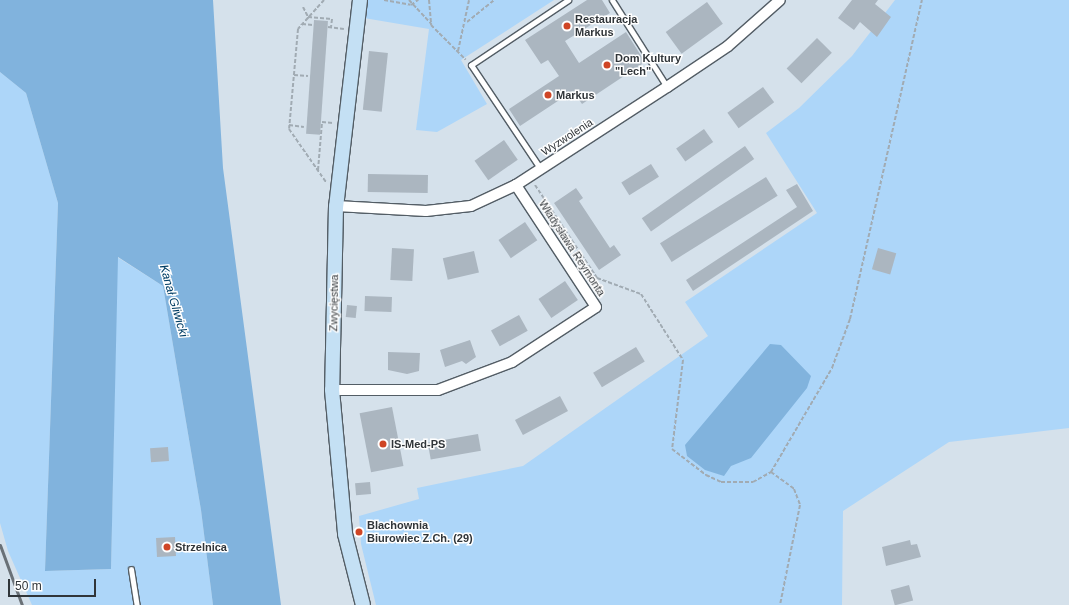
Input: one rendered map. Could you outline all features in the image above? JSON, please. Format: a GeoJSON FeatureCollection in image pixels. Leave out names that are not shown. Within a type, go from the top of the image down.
{"type":"FeatureCollection","features":[{"type":"Feature","properties":{"kind":"street","name":"Zwycięstwa"},"geometry":{"type":"LineString","coordinates":[[360,0],[336,202],[332,390],[337,478],[345,534],[363,605]]}},
{"type":"Feature","properties":{"kind":"street","name":"Wyzwolenia"},"geometry":{"type":"LineString","coordinates":[[336,202],[426,211],[471,206],[516,184],[667,87],[728,46],[780,0]]}},
{"type":"Feature","properties":{"kind":"street","name":"Władysława Reymonta"},"geometry":{"type":"LineString","coordinates":[[332,390],[438,390],[512,362],[596,307],[516,184]]}},
{"type":"Feature","properties":{"kind":"lane"},"geometry":{"type":"LineString","coordinates":[[540,168],[471,65],[568,0]]}},
{"type":"Feature","properties":{"kind":"lane"},"geometry":{"type":"LineString","coordinates":[[612,0],[667,87]]}},
{"type":"Feature","properties":{"kind":"lane"},"geometry":{"type":"LineString","coordinates":[[132,569],[137,605]]}},
{"type":"Feature","properties":{"kind":"path"},"geometry":{"type":"LineString","coordinates":[[324,0],[298,29],[289,126],[336,202]]}},
{"type":"Feature","properties":{"kind":"path"},"geometry":{"type":"LineString","coordinates":[[384,0],[411,5],[418,0]]}},
{"type":"Feature","properties":{"kind":"path"},"geometry":{"type":"LineString","coordinates":[[409,0],[411,5],[471,65]]}},
{"type":"Feature","properties":{"kind":"path"},"geometry":{"type":"LineString","coordinates":[[429,0],[431,25]]}},
{"type":"Feature","properties":{"kind":"path"},"geometry":{"type":"LineString","coordinates":[[458,52],[467,22],[469,0]]}},
{"type":"Feature","properties":{"kind":"path"},"geometry":{"type":"LineString","coordinates":[[467,22],[494,0]]}},
{"type":"Feature","properties":{"kind":"path"},"geometry":{"type":"LineString","coordinates":[[529,175],[597,278],[641,294],[684,360],[672,450],[721,482],[753,482],[771,472],[832,368],[850,319],[922,0]]}},
{"type":"Feature","properties":{"kind":"path"},"geometry":{"type":"LineString","coordinates":[[304,7],[308,17]]}},
{"type":"Feature","properties":{"kind":"path"},"geometry":{"type":"LineString","coordinates":[[308,17],[332,19],[329,27],[356,31]]}},
{"type":"Feature","properties":{"kind":"path"},"geometry":{"type":"LineString","coordinates":[[302,24],[313,26]]}},
{"type":"Feature","properties":{"kind":"path"},"geometry":{"type":"LineString","coordinates":[[294,75],[308,76]]}},
{"type":"Feature","properties":{"kind":"path"},"geometry":{"type":"LineString","coordinates":[[318,171],[322,122],[344,125]]}},
{"type":"Feature","properties":{"kind":"path"},"geometry":{"type":"LineString","coordinates":[[289,126],[304,127]]}},
{"type":"Feature","properties":{"kind":"path"},"geometry":{"type":"LineString","coordinates":[[318,127],[322,128]]}},
{"type":"Feature","properties":{"kind":"path"},"geometry":{"type":"LineString","coordinates":[[771,472],[794,489],[800,505],[780,605]]}},
{"type":"Feature","properties":{"kind":"shaded area"},"geometry":{"type":"Polygon","coordinates":[[[360,0],[554,0],[461,60],[487,104],[437,132],[416,130],[429,29],[358,17],[360,0]]]}},
{"type":"Feature","properties":{"kind":"shaded area"},"geometry":{"type":"Polygon","coordinates":[[[895,0],[1069,0],[1069,428],[949,442],[843,511],[842,605],[376,605],[361,544],[359,516],[419,499],[417,488],[523,466],[708,336],[685,302],[817,213],[766,133],[799,108],[852,56],[895,0]]]}},
{"type":"Feature","properties":{"kind":"shaded area"},"geometry":{"type":"Polygon","coordinates":[[[0,72],[26,93],[58,203],[45,571],[111,569],[117,257],[163,286],[201,510],[213,605],[32,605],[8,551],[0,523],[0,72]]]}},
{"type":"Feature","properties":{"kind":"water","name":"Kanał Gliwicki"},"geometry":{"type":"Polygon","coordinates":[[[0,0],[213,0],[223,168],[281,605],[213,605],[201,510],[163,286],[118,257],[111,569],[45,571],[58,203],[26,93],[0,72],[0,0]]]}},
{"type":"Feature","properties":{"kind":"water"},"geometry":{"type":"Polygon","coordinates":[[[770,344],[781,345],[811,376],[807,388],[751,458],[731,466],[724,476],[705,470],[687,456],[685,445],[770,344]]]}},
{"type":"Feature","properties":{"kind":"building"},"geometry":{"type":"Polygon","coordinates":[[[587,0],[602,0],[610,13],[565,41],[579,63],[626,32],[645,62],[582,104],[573,91],[520,126],[509,109],[559,76],[548,60],[541,64],[525,40],[587,0]]]}},
{"type":"Feature","properties":{"kind":"building"},"geometry":{"type":"Polygon","coordinates":[[[852,0],[878,0],[875,4],[891,17],[877,37],[860,22],[854,30],[838,18],[852,0]]]}},
{"type":"Feature","properties":{"kind":"building"},"geometry":{"type":"Polygon","coordinates":[[[707,2],[723,24],[682,54],[666,32],[707,2]]]}},
{"type":"Feature","properties":{"kind":"building"},"geometry":{"type":"Polygon","coordinates":[[[314,20],[328,21],[320,135],[306,134],[314,20]]]}},
{"type":"Feature","properties":{"kind":"building"},"geometry":{"type":"Polygon","coordinates":[[[817,38],[832,53],[801,83],[787,68],[817,38]]]}},
{"type":"Feature","properties":{"kind":"building"},"geometry":{"type":"Polygon","coordinates":[[[369,51],[388,53],[382,112],[363,110],[369,51]]]}},
{"type":"Feature","properties":{"kind":"building"},"geometry":{"type":"Polygon","coordinates":[[[763,87],[774,102],[739,128],[727,113],[763,87]]]}},
{"type":"Feature","properties":{"kind":"building"},"geometry":{"type":"Polygon","coordinates":[[[704,129],[713,142],[685,162],[676,149],[704,129]]]}},
{"type":"Feature","properties":{"kind":"building"},"geometry":{"type":"Polygon","coordinates":[[[504,140],[518,160],[488,180],[475,161],[504,140]]]}},
{"type":"Feature","properties":{"kind":"building"},"geometry":{"type":"Polygon","coordinates":[[[745,146],[754,159],[651,231],[642,218],[745,146]]]}},
{"type":"Feature","properties":{"kind":"building"},"geometry":{"type":"Polygon","coordinates":[[[651,164],[659,177],[629,195],[621,183],[651,164]]]}},
{"type":"Feature","properties":{"kind":"building"},"geometry":{"type":"Polygon","coordinates":[[[368,174],[428,175],[428,193],[368,192],[368,174]]]}},
{"type":"Feature","properties":{"kind":"building"},"geometry":{"type":"Polygon","coordinates":[[[766,177],[778,196],[672,262],[660,243],[766,177]]]}},
{"type":"Feature","properties":{"kind":"building"},"geometry":{"type":"Polygon","coordinates":[[[797,184],[813,211],[693,291],[686,280],[797,207],[786,190],[797,184]]]}},
{"type":"Feature","properties":{"kind":"building"},"geometry":{"type":"Polygon","coordinates":[[[576,188],[583,198],[579,201],[610,248],[614,245],[621,255],[599,270],[554,203],[576,188]]]}},
{"type":"Feature","properties":{"kind":"building"},"geometry":{"type":"Polygon","coordinates":[[[525,222],[537,240],[511,258],[498,240],[525,222]]]}},
{"type":"Feature","properties":{"kind":"building"},"geometry":{"type":"Polygon","coordinates":[[[392,248],[414,249],[412,281],[390,280],[392,248]]]}},
{"type":"Feature","properties":{"kind":"building"},"geometry":{"type":"Polygon","coordinates":[[[878,248],[896,253],[890,274],[872,269],[878,248]]]}},
{"type":"Feature","properties":{"kind":"building"},"geometry":{"type":"Polygon","coordinates":[[[474,251],[479,272],[448,280],[443,258],[474,251]]]}},
{"type":"Feature","properties":{"kind":"building"},"geometry":{"type":"Polygon","coordinates":[[[565,281],[578,300],[551,318],[538,299],[565,281]]]}},
{"type":"Feature","properties":{"kind":"building"},"geometry":{"type":"Polygon","coordinates":[[[365,296],[392,297],[391,312],[364,311],[365,296]]]}},
{"type":"Feature","properties":{"kind":"building"},"geometry":{"type":"Polygon","coordinates":[[[347,305],[357,306],[356,318],[346,317],[347,305]]]}},
{"type":"Feature","properties":{"kind":"building"},"geometry":{"type":"Polygon","coordinates":[[[519,315],[528,331],[500,346],[491,331],[519,315]]]}},
{"type":"Feature","properties":{"kind":"building"},"geometry":{"type":"Polygon","coordinates":[[[470,340],[476,357],[466,364],[462,361],[445,367],[440,350],[470,340]]]}},
{"type":"Feature","properties":{"kind":"building"},"geometry":{"type":"Polygon","coordinates":[[[636,347],[645,362],[602,387],[593,373],[636,347]]]}},
{"type":"Feature","properties":{"kind":"building"},"geometry":{"type":"Polygon","coordinates":[[[388,352],[420,353],[419,371],[407,374],[388,370],[388,352]]]}},
{"type":"Feature","properties":{"kind":"building"},"geometry":{"type":"Polygon","coordinates":[[[560,396],[568,411],[523,435],[515,420],[560,396]]]}},
{"type":"Feature","properties":{"kind":"building","name":"IS-Med-PS"},"geometry":{"type":"Polygon","coordinates":[[[392,407],[403,466],[371,472],[360,413],[392,407]]]}},
{"type":"Feature","properties":{"kind":"building"},"geometry":{"type":"Polygon","coordinates":[[[478,434],[481,451],[431,460],[428,443],[478,434]]]}},
{"type":"Feature","properties":{"kind":"building"},"geometry":{"type":"Polygon","coordinates":[[[168,447],[169,461],[151,462],[150,448],[168,447]]]}},
{"type":"Feature","properties":{"kind":"building"},"geometry":{"type":"Polygon","coordinates":[[[370,482],[371,494],[356,495],[355,483],[370,482]]]}},
{"type":"Feature","properties":{"kind":"building"},"geometry":{"type":"Polygon","coordinates":[[[175,537],[176,556],[157,557],[156,538],[175,537]]]}},
{"type":"Feature","properties":{"kind":"building"},"geometry":{"type":"Polygon","coordinates":[[[910,540],[911,545],[917,544],[921,557],[886,566],[882,547],[910,540]]]}},
{"type":"Feature","properties":{"kind":"building"},"geometry":{"type":"Polygon","coordinates":[[[909,585],[913,600],[895,605],[891,590],[909,585]]]}},
{"type":"Feature","properties":{"kind":"railway"},"geometry":{"type":"LineString","coordinates":[[0,545],[22,605]]}},
{"type":"Feature","properties":{"kind":"place","name":"Restauracja Markus"},"geometry":{"type":"Point","coordinates":[567,26]}},
{"type":"Feature","properties":{"kind":"place","name":"Dom Kultury \"Lech\""},"geometry":{"type":"Point","coordinates":[607,65]}},
{"type":"Feature","properties":{"kind":"place","name":"Markus"},"geometry":{"type":"Point","coordinates":[548,95]}},
{"type":"Feature","properties":{"kind":"place","name":"IS-Med-PS"},"geometry":{"type":"Point","coordinates":[383,444]}},
{"type":"Feature","properties":{"kind":"place","name":"Blachownia Biurowiec Z.Ch. (29)"},"geometry":{"type":"Point","coordinates":[359,532]}},
{"type":"Feature","properties":{"kind":"place","name":"Strzelnica"},"geometry":{"type":"Point","coordinates":[167,547]}}]}
